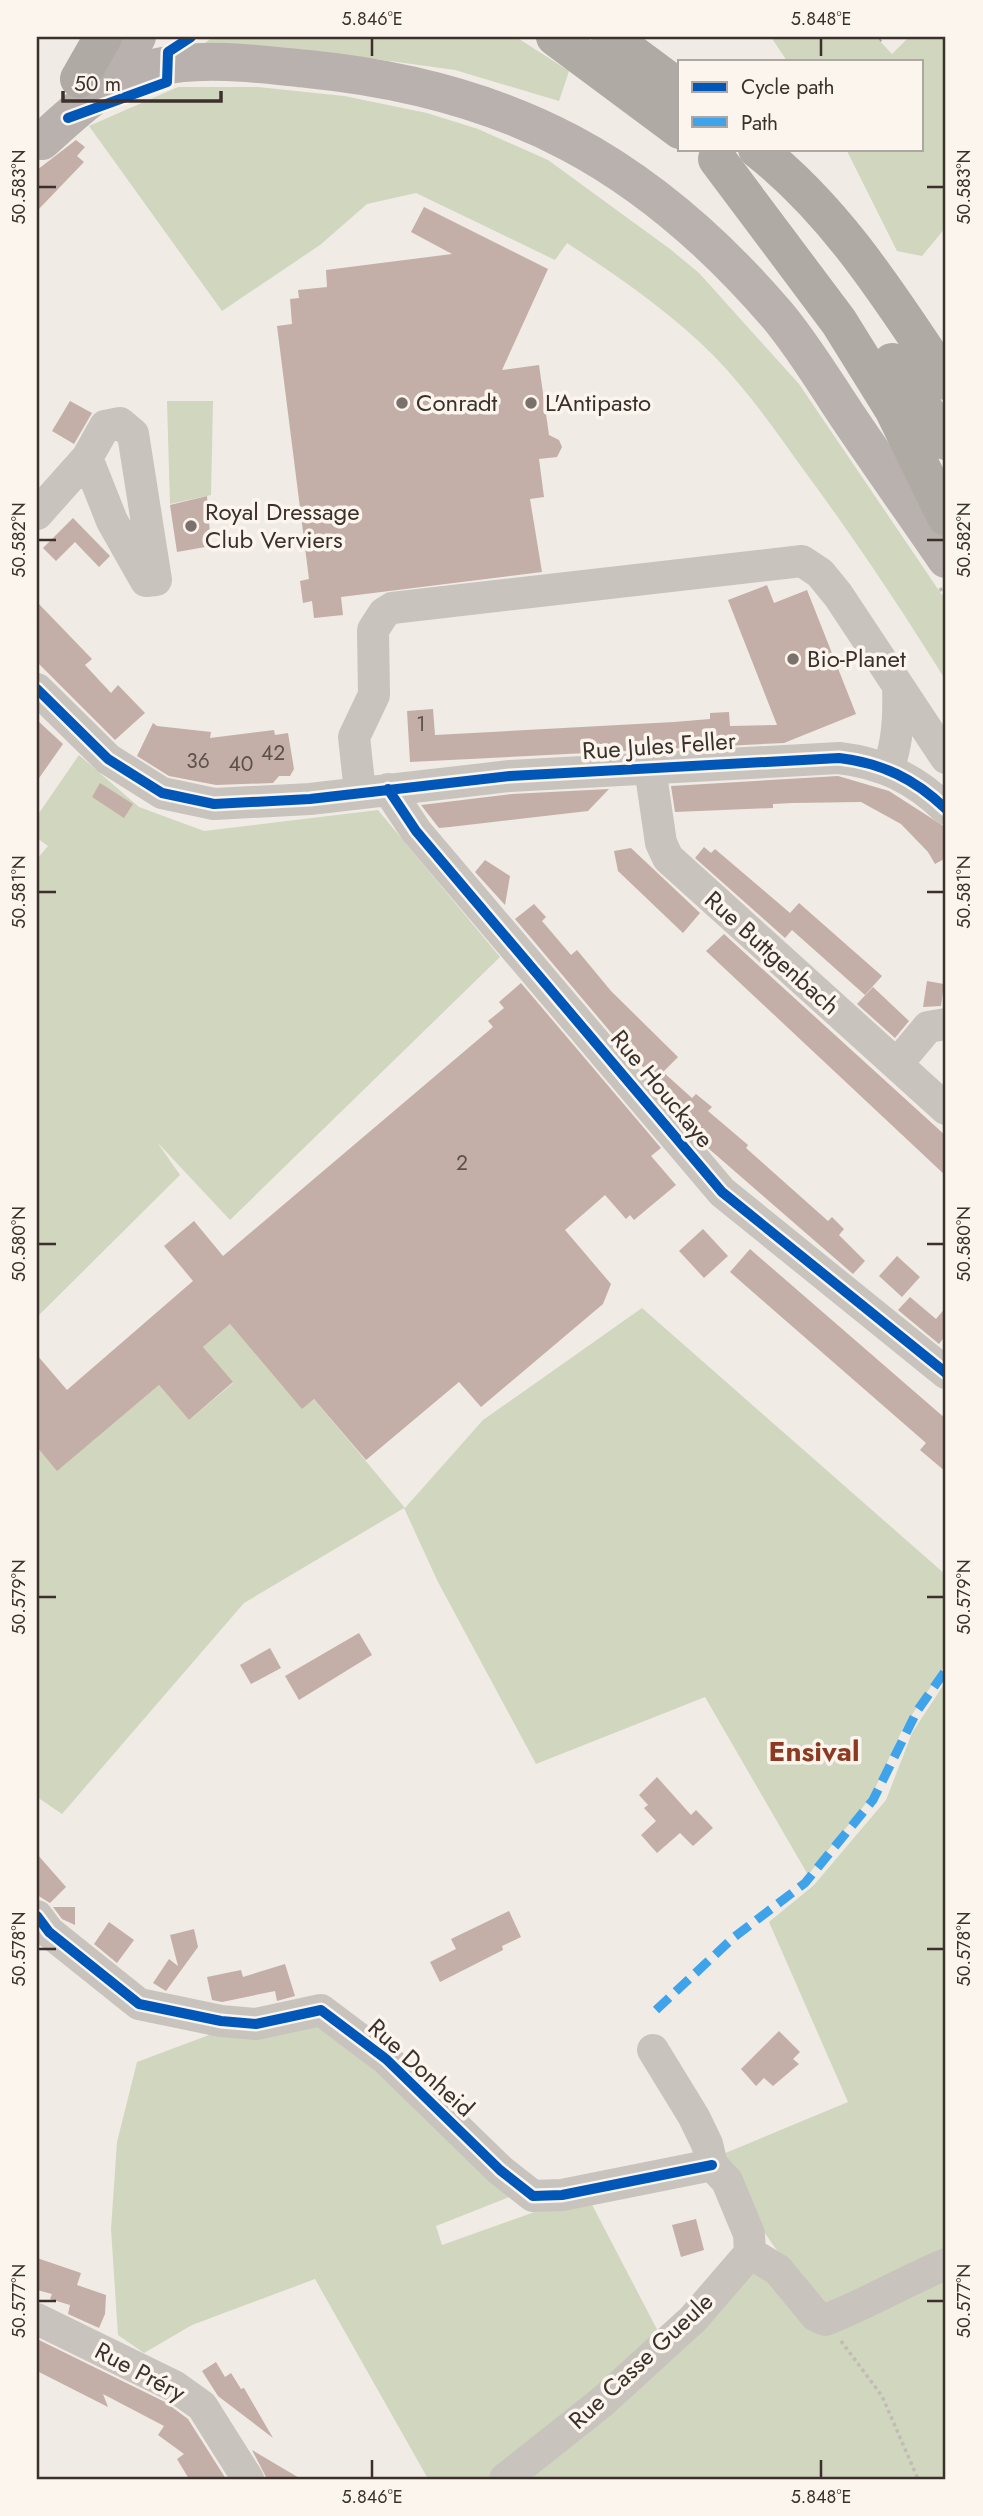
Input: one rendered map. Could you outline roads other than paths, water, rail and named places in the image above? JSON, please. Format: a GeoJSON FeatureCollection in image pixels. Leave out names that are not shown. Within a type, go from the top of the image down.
{"type":"FeatureCollection","features":[{"type":"Feature","properties":{"kind":"highway"},"geometry":{"type":"LineString","coordinates":[[84,84],[103,37]]}},
{"type":"Feature","properties":{"kind":"highway"},"geometry":{"type":"LineString","coordinates":[[582,42],[678,88]]}},
{"type":"Feature","properties":{"kind":"highway"},"geometry":{"type":"LineString","coordinates":[[582,42],[678,128]]}},
{"type":"Feature","properties":{"kind":"highway"},"geometry":{"type":"LineString","coordinates":[[758,150],[787,173],[826,212],[869,266],[946,381]]}},
{"type":"Feature","properties":{"kind":"highway"},"geometry":{"type":"LineString","coordinates":[[711,154],[789,225],[854,306],[946,442]]}},
{"type":"Feature","properties":{"kind":"highway"},"geometry":{"type":"LineString","coordinates":[[711,154],[839,322],[893,409],[946,517]]}},
{"type":"Feature","properties":{"kind":"main road"},"geometry":{"type":"LineString","coordinates":[[39,140],[119,37]]}},
{"type":"Feature","properties":{"kind":"main road"},"geometry":{"type":"LineString","coordinates":[[84,84],[137,37]]}},
{"type":"Feature","properties":{"kind":"main road"},"geometry":{"type":"LineString","coordinates":[[84,84],[171,37]]}},
{"type":"Feature","properties":{"kind":"main road"},"geometry":{"type":"LineString","coordinates":[[39,140],[109,86],[159,68],[206,63],[356,74],[480,104],[552,132],[627,175],[669,206],[778,317],[943,573]]}},
{"type":"Feature","properties":{"kind":"street"},"geometry":{"type":"LineString","coordinates":[[37,514],[87,458]]}},
{"type":"Feature","properties":{"kind":"street"},"geometry":{"type":"LineString","coordinates":[[374,791],[354,737],[374,695],[373,630],[384,613],[392,608],[802,561],[820,573],[838,595],[946,758]]}},
{"type":"Feature","properties":{"kind":"street"},"geometry":{"type":"LineString","coordinates":[[888,769],[896,739],[898,687]]}},
{"type":"Feature","properties":{"kind":"street","name":"Rue Jules Feller"},"geometry":{"type":"LineString","coordinates":[[37,689],[108,759],[162,793],[214,804],[310,799],[510,776],[839,758],[866,761],[888,769],[925,788],[946,809]]}},
{"type":"Feature","properties":{"kind":"street","name":"Rue Buttgenbach"},"geometry":{"type":"LineString","coordinates":[[650,768],[661,843],[668,858],[946,1109]]}},
{"type":"Feature","properties":{"kind":"street","name":"Rue Houckaye"},"geometry":{"type":"LineString","coordinates":[[374,791],[416,831],[722,1192],[946,1373]]}},
{"type":"Feature","properties":{"kind":"street"},"geometry":{"type":"LineString","coordinates":[[897,1064],[928,1027],[946,1024]]}},
{"type":"Feature","properties":{"kind":"street","name":"Rue Donheid"},"geometry":{"type":"LineString","coordinates":[[37,1916],[49,1932],[139,2004],[221,2021],[256,2024],[321,2010],[386,2059],[500,2170],[533,2196],[562,2195],[712,2165]]}},
{"type":"Feature","properties":{"kind":"street"},"geometry":{"type":"LineString","coordinates":[[653,2050],[694,2117],[707,2144],[712,2165],[727,2181],[749,2234],[750,2253],[778,2270],[816,2316],[825,2320],[864,2305],[900,2283],[946,2264]]}},
{"type":"Feature","properties":{"kind":"street","name":"Rue Casse Gueule"},"geometry":{"type":"LineString","coordinates":[[505,2479],[602,2402],[693,2319],[750,2253]]}},
{"type":"Feature","properties":{"kind":"street","name":"Rue Préry"},"geometry":{"type":"LineString","coordinates":[[37,2319],[174,2386],[202,2406],[248,2479]]}},
{"type":"Feature","properties":{"kind":"railway"},"geometry":{"type":"LineString","coordinates":[[879,40],[883,37]]}},
{"type":"Feature","properties":{"kind":"place","name":"Conradt"},"geometry":{"type":"Point","coordinates":[402,403]}},
{"type":"Feature","properties":{"kind":"place","name":"L'Antipasto"},"geometry":{"type":"Point","coordinates":[531,403]}},
{"type":"Feature","properties":{"kind":"place","name":"Royal Dressage Club Verviers"},"geometry":{"type":"Point","coordinates":[191,526]}},
{"type":"Feature","properties":{"kind":"place","name":"Bio-Planet"},"geometry":{"type":"Point","coordinates":[793,659]}},
{"type":"Feature","properties":{"kind":"district","name":"Ensival"},"geometry":{"type":"Point","coordinates":[814,1751]}}]}
